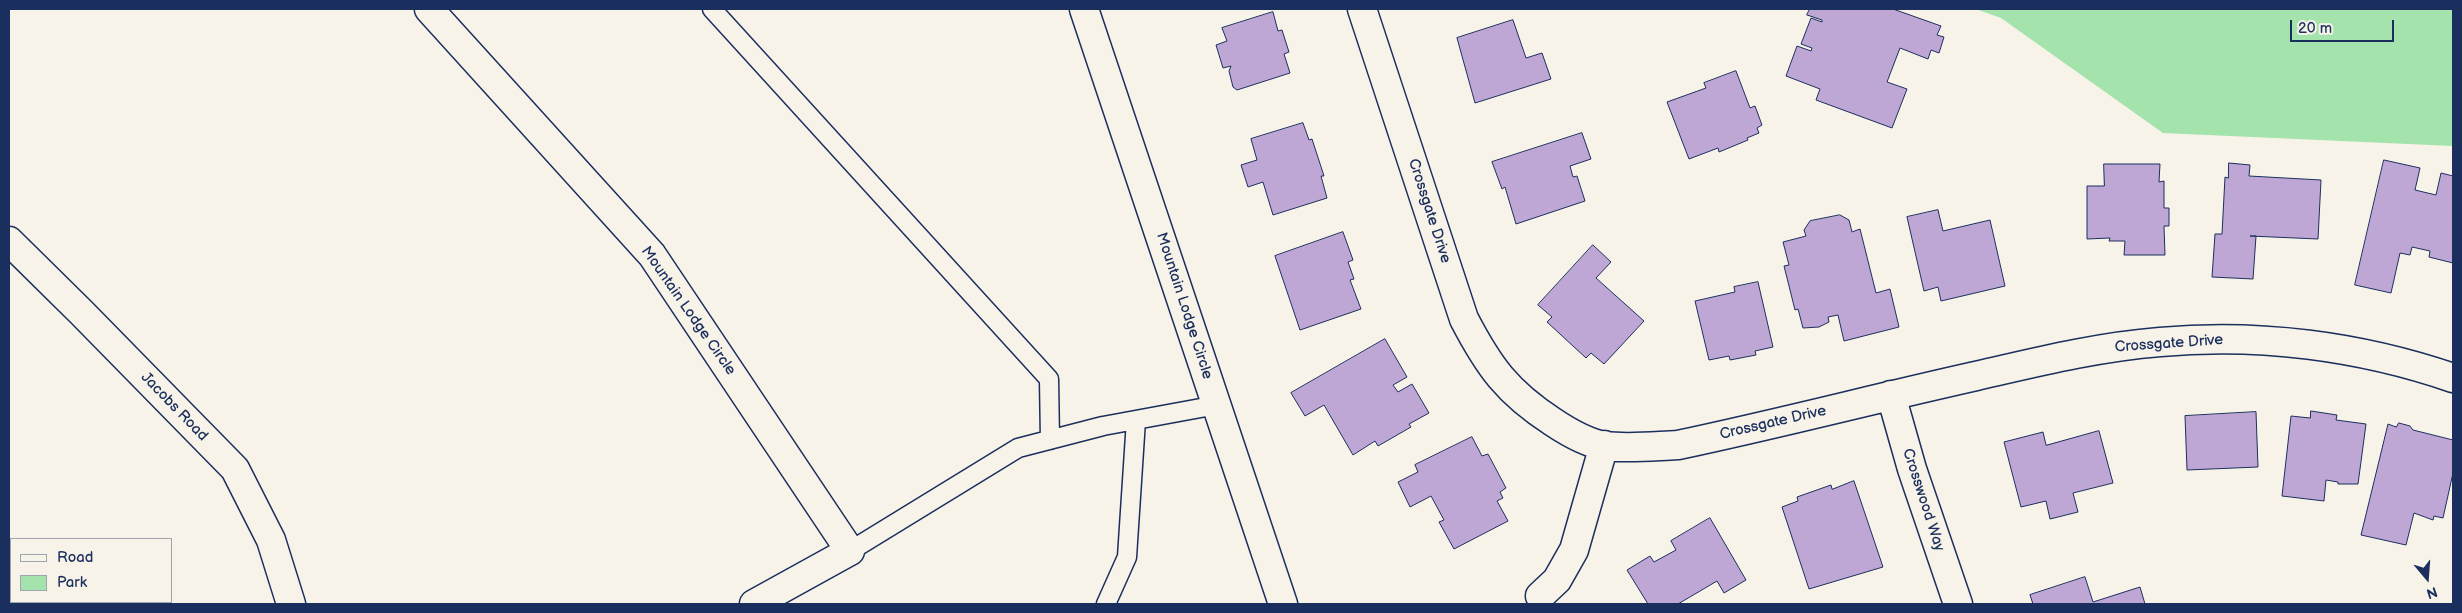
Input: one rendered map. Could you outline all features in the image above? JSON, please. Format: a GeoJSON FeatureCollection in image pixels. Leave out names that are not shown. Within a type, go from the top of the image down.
{"type":"FeatureCollection","features":[{"type":"Feature","properties":{"kind":"street","name":"Mountain Lodge Circle"},"geometry":{"type":"LineString","coordinates":[[429,9],[652,255],[850,551]]}},
{"type":"Feature","properties":{"kind":"street","name":"Mountain Lodge Circle"},"geometry":{"type":"LineString","coordinates":[[1084,9],[1283,604]]}},
{"type":"Feature","properties":{"kind":"street","name":"Crossgate Drive"},"geometry":{"type":"LineString","coordinates":[[1362,9],[1464,319],[1480,349],[1519,399],[1570,433],[1604,446],[1642,447],[1678,445],[2081,352],[2160,342],[2227,339],[2308,345],[2366,353],[2453,378]]}},
{"type":"Feature","properties":{"kind":"street","name":"Jacobs Road"},"geometry":{"type":"LineString","coordinates":[[9,241],[82,312],[235,469],[271,540],[291,604]]}},
{"type":"Feature","properties":{"kind":"street","name":"Crosswood Way"},"geometry":{"type":"LineString","coordinates":[[1891,395],[1912,468],[1958,604]]}},
{"type":"Feature","properties":{"kind":"street"},"geometry":{"type":"LineString","coordinates":[[1540,596],[1557,580],[1574,550],[1604,446]]}},
{"type":"Feature","properties":{"kind":"street"},"geometry":{"type":"LineString","coordinates":[[754,604],[850,551]]}},
{"type":"Feature","properties":{"kind":"lane"},"geometry":{"type":"LineString","coordinates":[[712,9],[1049,379],[1050,440]]}},
{"type":"Feature","properties":{"kind":"lane"},"geometry":{"type":"LineString","coordinates":[[850,551],[1018,448],[1136,420],[1217,405]]}},
{"type":"Feature","properties":{"kind":"lane"},"geometry":{"type":"LineString","coordinates":[[1106,604],[1127,556],[1136,420]]}},
{"type":"Feature","properties":{"kind":"green space"},"geometry":{"type":"Polygon","coordinates":[[[1976,9],[2453,9],[2453,146],[2163,133],[2001,18],[1976,9]]]}},
{"type":"Feature","properties":{"kind":"building"},"geometry":{"type":"Polygon","coordinates":[[[1810,9],[1893,9],[1941,26],[1937,35],[1944,37],[1939,53],[1931,50],[1928,59],[1900,48],[1887,82],[1907,89],[1892,128],[1816,100],[1820,89],[1786,76],[1797,46],[1811,51],[1812,48],[1801,44],[1811,18],[1822,22],[1822,20],[1807,15],[1810,9]]]}},
{"type":"Feature","properties":{"kind":"building"},"geometry":{"type":"Polygon","coordinates":[[[1273,12],[1278,31],[1282,30],[1289,52],[1284,54],[1290,73],[1237,90],[1233,87],[1229,71],[1231,66],[1223,68],[1216,45],[1227,41],[1222,28],[1273,12]]]}},
{"type":"Feature","properties":{"kind":"building"},"geometry":{"type":"Polygon","coordinates":[[[1513,20],[1526,58],[1542,53],[1551,79],[1475,103],[1457,38],[1513,20]]]}},
{"type":"Feature","properties":{"kind":"building"},"geometry":{"type":"Polygon","coordinates":[[[1736,71],[1750,108],[1755,106],[1762,125],[1757,128],[1759,133],[1747,138],[1748,140],[1719,152],[1718,148],[1689,159],[1667,102],[1706,88],[1704,83],[1736,71]]]}},
{"type":"Feature","properties":{"kind":"building"},"geometry":{"type":"Polygon","coordinates":[[[1303,123],[1309,140],[1312,139],[1324,176],[1321,176],[1327,198],[1273,215],[1263,182],[1248,187],[1241,165],[1257,160],[1251,139],[1303,123]]]}},
{"type":"Feature","properties":{"kind":"building"},"geometry":{"type":"Polygon","coordinates":[[[1582,133],[1591,159],[1570,166],[1573,177],[1577,176],[1585,201],[1516,224],[1505,187],[1502,189],[1492,162],[1582,133]]]}},
{"type":"Feature","properties":{"kind":"building"},"geometry":{"type":"Polygon","coordinates":[[[2384,160],[2420,168],[2415,190],[2436,195],[2441,173],[2453,176],[2453,263],[2429,257],[2430,251],[2412,247],[2410,255],[2400,253],[2391,293],[2355,285],[2384,160]]]}},
{"type":"Feature","properties":{"kind":"building"},"geometry":{"type":"Polygon","coordinates":[[[2229,163],[2250,165],[2249,176],[2321,180],[2318,239],[2256,236],[2253,279],[2212,277],[2215,234],[2222,234],[2225,177],[2228,178],[2229,163]]]}},
{"type":"Feature","properties":{"kind":"building"},"geometry":{"type":"Polygon","coordinates":[[[2104,164],[2160,164],[2159,182],[2164,181],[2164,208],[2169,208],[2169,226],[2164,226],[2165,255],[2124,255],[2125,241],[2109,241],[2110,238],[2087,239],[2087,186],[2104,186],[2104,164]]]}},
{"type":"Feature","properties":{"kind":"building"},"geometry":{"type":"Polygon","coordinates":[[[1938,210],[1943,231],[1990,220],[2005,286],[1941,301],[1938,287],[1924,291],[1907,217],[1938,210]]]}},
{"type":"Feature","properties":{"kind":"building"},"geometry":{"type":"Polygon","coordinates":[[[1840,215],[1849,220],[1852,232],[1860,229],[1876,293],[1890,289],[1899,327],[1844,341],[1838,315],[1828,317],[1829,322],[1819,327],[1803,328],[1798,309],[1795,310],[1784,266],[1789,265],[1783,242],[1806,236],[1804,230],[1810,221],[1840,215]]]}},
{"type":"Feature","properties":{"kind":"building"},"geometry":{"type":"Polygon","coordinates":[[[1343,232],[1353,260],[1348,262],[1354,279],[1350,280],[1361,309],[1300,330],[1275,256],[1343,232]]]}},
{"type":"Feature","properties":{"kind":"building"},"geometry":{"type":"Polygon","coordinates":[[[1593,245],[1611,262],[1596,278],[1644,321],[1604,364],[1591,353],[1586,358],[1547,322],[1552,317],[1538,305],[1593,245]]]}},
{"type":"Feature","properties":{"kind":"building"},"geometry":{"type":"Polygon","coordinates":[[[1758,282],[1773,347],[1755,351],[1756,355],[1730,360],[1729,356],[1709,360],[1695,301],[1735,292],[1734,287],[1758,282]]]}},
{"type":"Feature","properties":{"kind":"building"},"geometry":{"type":"Polygon","coordinates":[[[1385,339],[1407,377],[1393,385],[1398,392],[1412,384],[1429,413],[1409,424],[1411,427],[1378,446],[1375,441],[1353,455],[1324,405],[1305,416],[1291,393],[1385,339]]]}},
{"type":"Feature","properties":{"kind":"building"},"geometry":{"type":"Polygon","coordinates":[[[2311,411],[2337,415],[2336,420],[2366,424],[2358,484],[2338,484],[2338,482],[2326,480],[2324,501],[2282,496],[2291,416],[2310,418],[2311,411]]]}},
{"type":"Feature","properties":{"kind":"building"},"geometry":{"type":"Polygon","coordinates":[[[2256,412],[2258,467],[2187,470],[2185,416],[2256,412]]]}},
{"type":"Feature","properties":{"kind":"building"},"geometry":{"type":"Polygon","coordinates":[[[2399,423],[2410,426],[2413,430],[2453,440],[2453,473],[2443,518],[2434,516],[2433,520],[2414,513],[2406,545],[2361,535],[2388,424],[2396,427],[2399,423]]]}},
{"type":"Feature","properties":{"kind":"building"},"geometry":{"type":"Polygon","coordinates":[[[2099,431],[2113,483],[2073,493],[2078,512],[2050,519],[2046,501],[2021,507],[2004,442],[2043,432],[2046,445],[2099,431]]]}},
{"type":"Feature","properties":{"kind":"building"},"geometry":{"type":"Polygon","coordinates":[[[1472,437],[1482,456],[1488,454],[1506,488],[1500,492],[1503,498],[1497,501],[1508,521],[1454,549],[1439,522],[1444,520],[1431,496],[1410,507],[1398,482],[1418,472],[1415,465],[1472,437]]]}},
{"type":"Feature","properties":{"kind":"building"},"geometry":{"type":"Polygon","coordinates":[[[1854,481],[1883,567],[1809,589],[1782,507],[1798,501],[1797,497],[1831,485],[1832,489],[1854,481]]]}},
{"type":"Feature","properties":{"kind":"building"},"geometry":{"type":"Polygon","coordinates":[[[1710,518],[1746,580],[1724,593],[1717,581],[1678,604],[1648,604],[1627,570],[1650,556],[1654,562],[1676,550],[1671,541],[1710,518]]]}},
{"type":"Feature","properties":{"kind":"building"},"geometry":{"type":"Polygon","coordinates":[[[2085,577],[2093,602],[2140,587],[2145,604],[2033,604],[2030,595],[2085,577]]]}}]}
